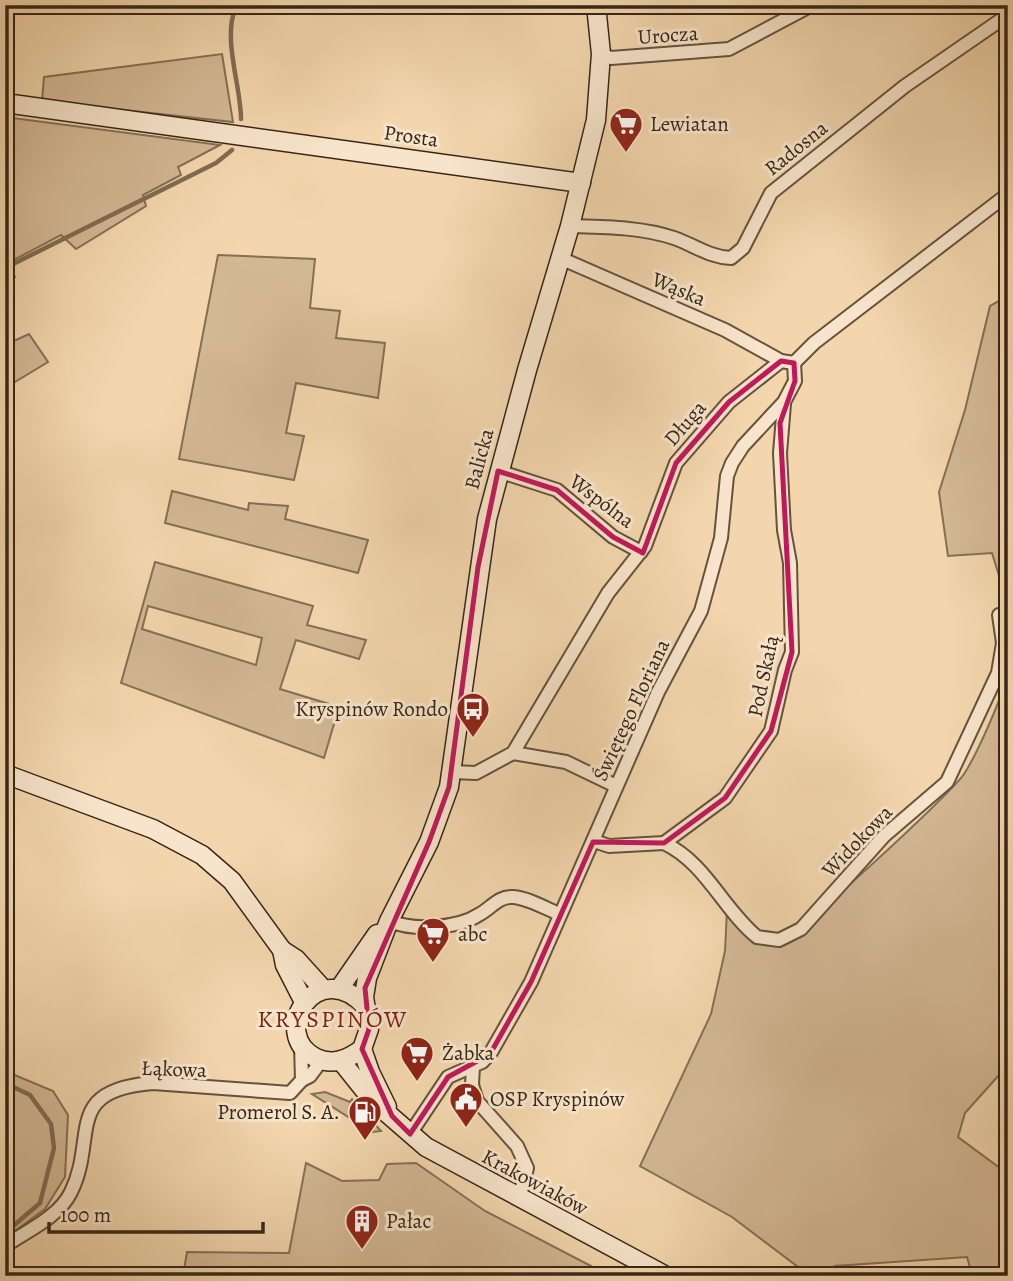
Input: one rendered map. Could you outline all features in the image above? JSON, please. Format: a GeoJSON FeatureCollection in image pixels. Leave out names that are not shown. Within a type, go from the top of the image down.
{"type":"FeatureCollection","features":[{"type":"Feature","properties":{"kind":"main road","name":"Balicka"},"geometry":{"type":"LineString","coordinates":[[366,1007],[365,988],[389,921],[440,817],[452,772],[478,567],[498,471],[570,226],[596,120],[601,54],[596,5]]}},
{"type":"Feature","properties":{"kind":"main road","name":"Prosta"},"geometry":{"type":"LineString","coordinates":[[5,103],[582,183]]}},
{"type":"Feature","properties":{"kind":"main road"},"geometry":{"type":"LineString","coordinates":[[5,774],[141,824],[189,847],[232,881],[282,950],[331,989],[358,998],[366,1007],[369,1029],[362,1049],[341,1061],[322,1060],[301,1044],[296,1023],[304,1002],[331,989]]}},
{"type":"Feature","properties":{"kind":"main road","name":"Balicka"},"geometry":{"type":"LineString","coordinates":[[331,989],[389,921]]}},
{"type":"Feature","properties":{"kind":"main road"},"geometry":{"type":"LineString","coordinates":[[282,950],[285,965],[304,1002]]}},
{"type":"Feature","properties":{"kind":"main road","name":"Krakowiaków"},"geometry":{"type":"LineString","coordinates":[[362,1049],[370,1073],[392,1116]]}},
{"type":"Feature","properties":{"kind":"main road","name":"Krakowiaków"},"geometry":{"type":"LineString","coordinates":[[341,1061],[373,1101],[410,1134],[447,1161],[666,1276]]}},
{"type":"Feature","properties":{"kind":"street","name":"Urocza"},"geometry":{"type":"LineString","coordinates":[[601,54],[611,58],[729,49],[812,5]]}},
{"type":"Feature","properties":{"kind":"street","name":"Radosna"},"geometry":{"type":"LineString","coordinates":[[570,226],[626,228],[675,239],[716,258],[731,258],[743,248],[771,192],[893,95],[1008,15]]}},
{"type":"Feature","properties":{"kind":"street","name":"Długa"},"geometry":{"type":"LineString","coordinates":[[513,753],[608,593],[641,552],[682,454],[729,402],[814,342],[1008,194]]}},
{"type":"Feature","properties":{"kind":"street","name":"Wąska"},"geometry":{"type":"LineString","coordinates":[[560,258],[725,330],[787,362]]}},
{"type":"Feature","properties":{"kind":"street","name":"Świętego Floriana"},"geometry":{"type":"LineString","coordinates":[[410,1134],[447,1077],[473,1066],[490,1054],[531,982],[658,692],[701,611],[721,538],[727,476],[743,446],[784,402],[795,382],[787,362]]}},
{"type":"Feature","properties":{"kind":"street","name":"Pod Skałą"},"geometry":{"type":"LineString","coordinates":[[664,843],[733,789],[777,718],[785,670],[792,652],[790,563],[784,530],[780,453],[780,423],[784,402]]}},
{"type":"Feature","properties":{"kind":"street","name":"Wspólna"},"geometry":{"type":"LineString","coordinates":[[498,471],[557,490],[613,537],[641,552]]}},
{"type":"Feature","properties":{"kind":"street","name":"Widokowa"},"geometry":{"type":"LineString","coordinates":[[664,843],[681,851],[705,875],[757,937],[779,940],[801,929],[884,836],[947,782],[999,673],[1003,643],[999,615]]}},
{"type":"Feature","properties":{"kind":"street"},"geometry":{"type":"LineString","coordinates":[[452,772],[476,773],[513,753],[566,762],[616,786]]}},
{"type":"Feature","properties":{"kind":"street"},"geometry":{"type":"LineString","coordinates":[[594,841],[609,846],[664,843]]}},
{"type":"Feature","properties":{"kind":"street"},"geometry":{"type":"LineString","coordinates":[[389,921],[400,925],[460,923],[479,915],[499,899],[512,897],[559,914]]}},
{"type":"Feature","properties":{"kind":"street"},"geometry":{"type":"LineString","coordinates":[[301,1044],[302,1080]]}},
{"type":"Feature","properties":{"kind":"street","name":"Łąkowa"},"geometry":{"type":"LineString","coordinates":[[5,1246],[63,1204],[76,1176],[85,1121],[92,1107],[112,1093],[137,1084],[153,1083],[290,1093],[302,1080],[310,1076],[322,1060]]}},
{"type":"Feature","properties":{"kind":"street"},"geometry":{"type":"LineString","coordinates":[[473,1066],[472,1085],[477,1101],[517,1146],[527,1168],[519,1199]]}},
{"type":"Feature","properties":{"kind":"highlighted area"},"geometry":{"type":"Polygon","coordinates":[[[781,361],[794,363],[795,381],[780,423],[792,652],[771,731],[725,798],[664,843],[593,842],[531,982],[490,1054],[448,1077],[410,1134],[392,1116],[362,1049],[369,1029],[365,988],[429,842],[449,787],[478,567],[498,471],[557,490],[613,537],[643,553],[676,463],[688,446],[729,402],[781,361]]]}},
{"type":"Feature","properties":{"kind":"shaded area"},"geometry":{"type":"Polygon","coordinates":[[[222,54],[233,122],[42,101],[44,77],[222,54]]]}},
{"type":"Feature","properties":{"kind":"shaded area"},"geometry":{"type":"Polygon","coordinates":[[[5,117],[220,145],[178,167],[181,175],[143,195],[146,206],[76,249],[61,235],[8,263],[15,277],[5,282],[5,117]]]}},
{"type":"Feature","properties":{"kind":"shaded area"},"geometry":{"type":"Polygon","coordinates":[[[218,255],[315,259],[310,308],[340,311],[336,338],[385,343],[378,398],[296,383],[286,433],[304,436],[294,480],[179,459],[218,255]]]}},
{"type":"Feature","properties":{"kind":"shaded area"},"geometry":{"type":"Polygon","coordinates":[[[1008,296],[1008,605],[992,553],[948,556],[939,492],[965,410],[990,306],[1008,296]]]}},
{"type":"Feature","properties":{"kind":"shaded area"},"geometry":{"type":"Polygon","coordinates":[[[29,334],[48,362],[5,388],[5,345],[29,334]]]}},
{"type":"Feature","properties":{"kind":"shaded area"},"geometry":{"type":"Polygon","coordinates":[[[172,491],[248,510],[249,503],[288,506],[285,519],[368,540],[358,573],[165,523],[172,491]]]}},
{"type":"Feature","properties":{"kind":"shaded area"},"geometry":{"type":"Polygon","coordinates":[[[155,562],[313,606],[307,625],[366,640],[359,659],[296,640],[280,689],[339,707],[324,758],[121,683],[155,562]],[[148,606],[142,629],[256,665],[262,638],[148,606]]]}},
{"type":"Feature","properties":{"kind":"shaded area"},"geometry":{"type":"Polygon","coordinates":[[[1008,671],[1008,1065],[965,1113],[958,1137],[1008,1174],[1008,1276],[843,1276],[865,1270],[882,1272],[908,1267],[926,1270],[951,1267],[952,1273],[971,1271],[967,1257],[835,1266],[837,1276],[805,1276],[806,1273],[732,1217],[640,1166],[711,1014],[725,951],[727,910],[746,935],[759,944],[767,945],[775,945],[787,938],[809,920],[903,836],[964,774],[989,724],[1008,671]]]}},
{"type":"Feature","properties":{"kind":"shaded area"},"geometry":{"type":"Polygon","coordinates":[[[5,1071],[53,1091],[68,1115],[65,1177],[45,1209],[5,1238],[5,1071]]]}},
{"type":"Feature","properties":{"kind":"shaded area"},"geometry":{"type":"Polygon","coordinates":[[[325,1092],[350,1102],[352,1099],[381,1131],[372,1132],[312,1094],[325,1092]]]}},
{"type":"Feature","properties":{"kind":"shaded area"},"geometry":{"type":"Polygon","coordinates":[[[306,1163],[342,1181],[379,1180],[387,1164],[416,1163],[485,1211],[591,1266],[586,1276],[183,1276],[187,1252],[289,1253],[306,1163]]]}},
{"type":"Feature","properties":{"kind":"waterway"},"geometry":{"type":"LineString","coordinates":[[237,5],[233,17],[231,45],[241,119]]}},
{"type":"Feature","properties":{"kind":"waterway"},"geometry":{"type":"LineString","coordinates":[[5,268],[216,163],[232,150]]}},
{"type":"Feature","properties":{"kind":"waterway"},"geometry":{"type":"LineString","coordinates":[[5,1083],[30,1095],[51,1124],[54,1148],[40,1203],[5,1233]]}},
{"type":"Feature","properties":{"kind":"place","name":"Lewiatan"},"geometry":{"type":"Point","coordinates":[626,154]}},
{"type":"Feature","properties":{"kind":"place","name":"Kryspinów Rondo"},"geometry":{"type":"Point","coordinates":[473,739]}},
{"type":"Feature","properties":{"kind":"place","name":"abc"},"geometry":{"type":"Point","coordinates":[433,964]}},
{"type":"Feature","properties":{"kind":"place","name":"Żabka"},"geometry":{"type":"Point","coordinates":[417,1083]}},
{"type":"Feature","properties":{"kind":"place","name":"OSP Kryspinów"},"geometry":{"type":"Point","coordinates":[466,1129]}},
{"type":"Feature","properties":{"kind":"place","name":"Promerol S. A."},"geometry":{"type":"Point","coordinates":[365,1142]}},
{"type":"Feature","properties":{"kind":"place","name":"Pałac"},"geometry":{"type":"Point","coordinates":[362,1251]}},
{"type":"Feature","properties":{"kind":"district","name":"KRYSPINÓW"},"geometry":{"type":"Point","coordinates":[333,1019]}}]}
